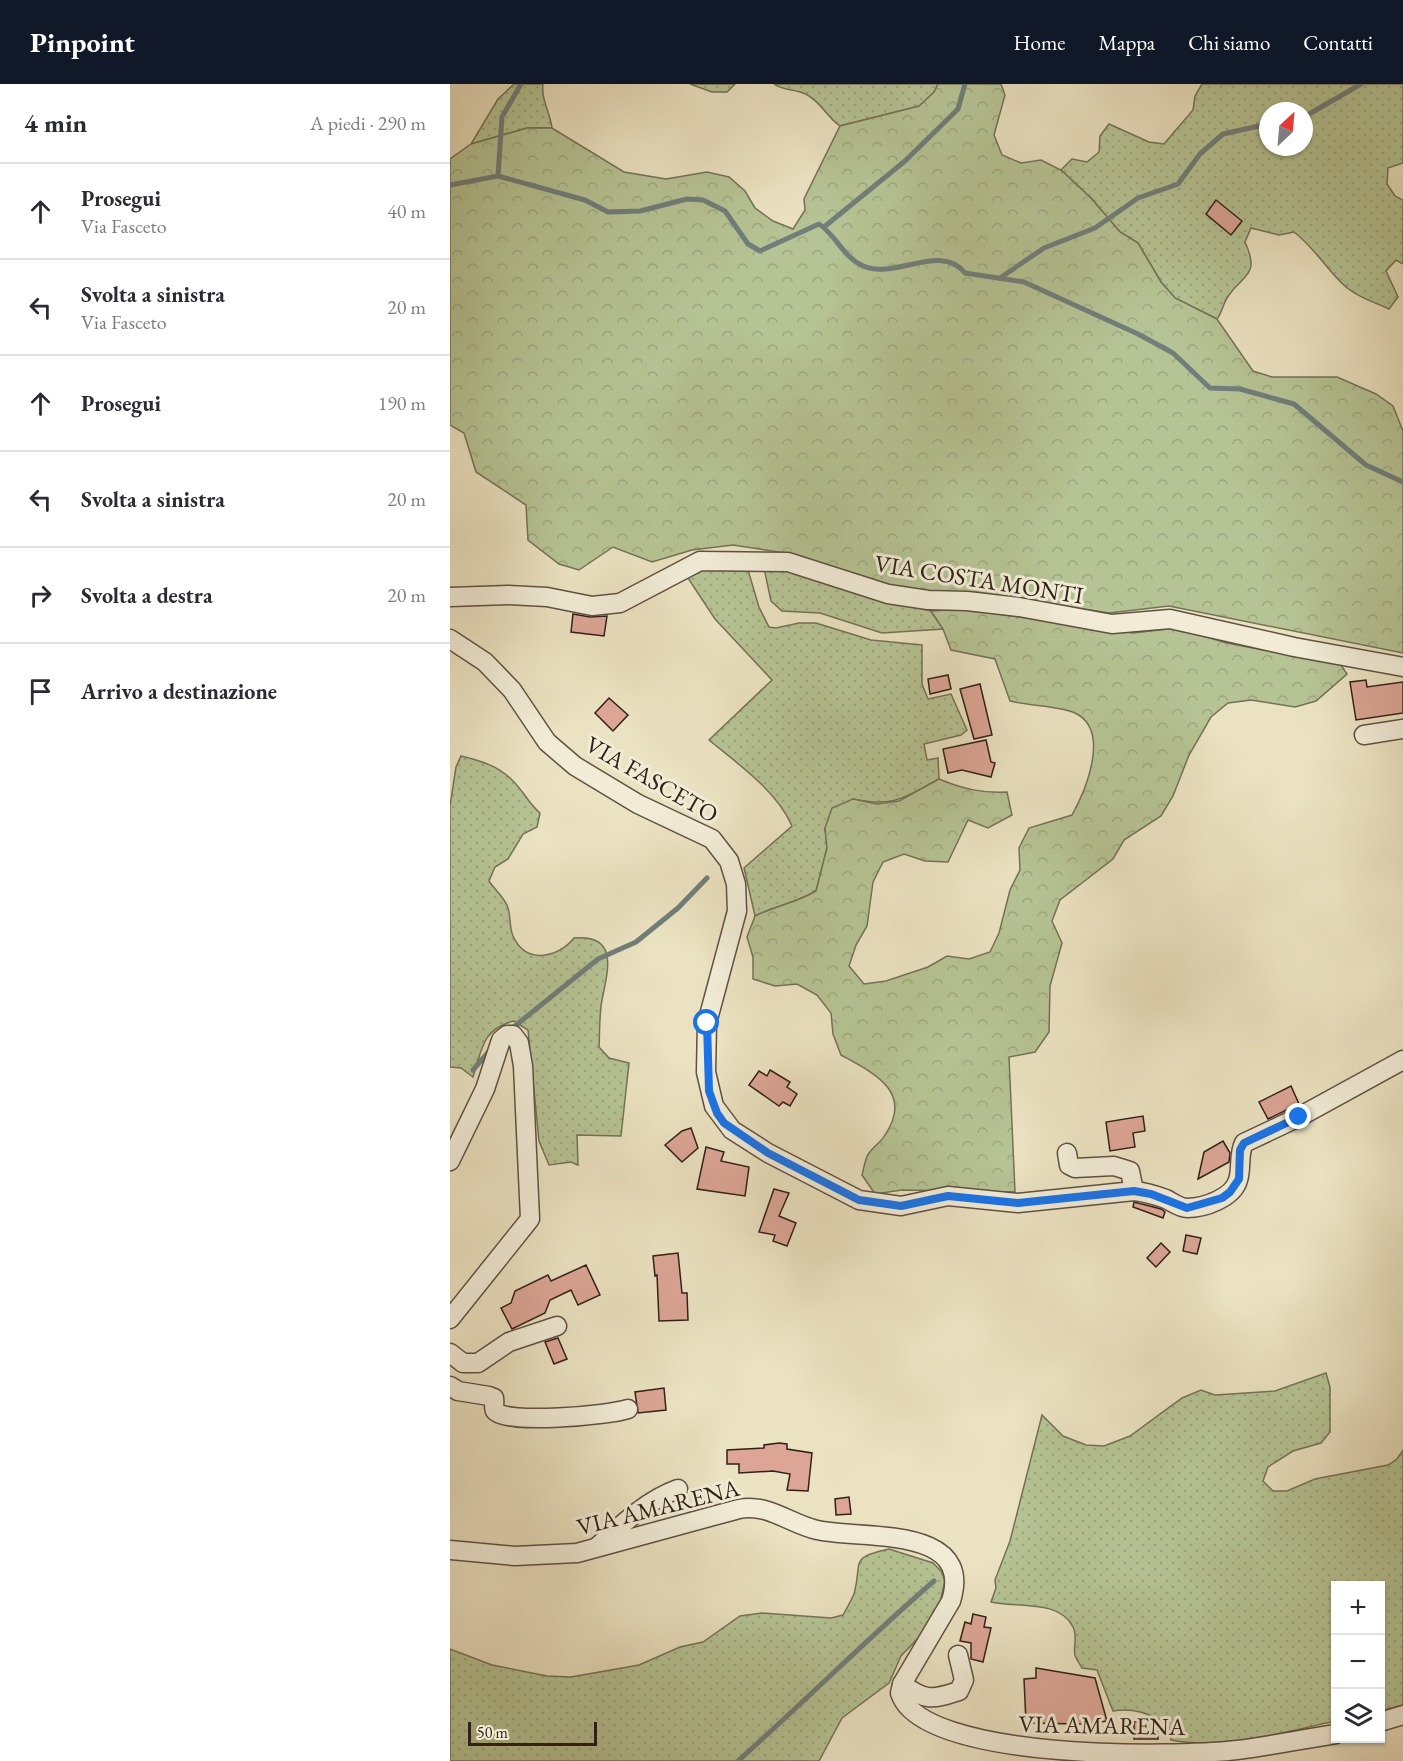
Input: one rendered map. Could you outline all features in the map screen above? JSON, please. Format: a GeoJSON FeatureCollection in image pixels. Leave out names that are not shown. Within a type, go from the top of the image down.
{"type":"FeatureCollection","features":[{"type":"Feature","properties":{"kind":"street","name":"VIA COSTA MONTI"},"geometry":{"type":"LineString","coordinates":[[450,597],[518,595],[547,597],[592,606],[620,603],[700,561],[788,562],[888,594],[927,600],[967,601],[1019,607],[1112,624],[1170,618],[1294,647],[1403,667]]}},
{"type":"Feature","properties":{"kind":"street","name":"VIA FASCETO"},"geometry":{"type":"LineString","coordinates":[[450,639],[485,662],[512,690],[547,742],[575,766],[638,804],[712,839],[722,849],[734,871],[737,912],[707,1023],[709,1091],[717,1113],[724,1123],[768,1153],[859,1200],[901,1206],[948,1196],[1018,1203],[1134,1191]]}},
{"type":"Feature","properties":{"kind":"street"},"geometry":{"type":"LineString","coordinates":[[1364,735],[1403,729]]}},
{"type":"Feature","properties":{"kind":"street"},"geometry":{"type":"LineString","coordinates":[[450,1161],[485,1089],[501,1040],[507,1035],[513,1035],[519,1043],[522,1066],[530,1219],[450,1319]]}},
{"type":"Feature","properties":{"kind":"street"},"geometry":{"type":"LineString","coordinates":[[1066,1153],[1069,1165],[1074,1168],[1114,1166],[1130,1171],[1134,1191],[1151,1194],[1187,1208],[1222,1198],[1230,1192],[1239,1179],[1240,1150],[1244,1143],[1299,1117],[1403,1060]]}},
{"type":"Feature","properties":{"kind":"street"},"geometry":{"type":"LineString","coordinates":[[450,1301],[469,1294]]}},
{"type":"Feature","properties":{"kind":"street"},"geometry":{"type":"LineString","coordinates":[[450,1353],[463,1363],[478,1363],[509,1342],[556,1326]]}},
{"type":"Feature","properties":{"kind":"street"},"geometry":{"type":"LineString","coordinates":[[450,1386],[458,1391],[494,1398],[494,1409],[497,1413],[509,1416],[558,1418],[617,1413],[628,1409]]}},
{"type":"Feature","properties":{"kind":"street"},"geometry":{"type":"LineString","coordinates":[[596,1548],[617,1528],[662,1495],[678,1490]]}},
{"type":"Feature","properties":{"kind":"street","name":"VIA AMARENA"},"geometry":{"type":"LineString","coordinates":[[455,1547],[516,1556],[577,1553],[750,1507],[763,1509],[816,1530],[888,1537],[935,1548],[949,1563],[954,1590],[951,1601],[902,1684],[900,1693],[905,1704],[936,1726],[990,1743],[1046,1751],[1095,1754],[1236,1750],[1331,1735]]}},
{"type":"Feature","properties":{"kind":"street"},"geometry":{"type":"LineString","coordinates":[[902,1684],[925,1698],[942,1696],[959,1690],[964,1684],[958,1655]]}},
{"type":"Feature","properties":{"kind":"street"},"geometry":{"type":"LineString","coordinates":[[1385,1720],[1403,1715]]}},
{"type":"Feature","properties":{"kind":"green space"},"geometry":{"type":"Polygon","coordinates":[[[514,84],[543,84],[543,95],[552,128],[527,128],[471,144],[498,99],[514,84]]]}},
{"type":"Feature","properties":{"kind":"green space"},"geometry":{"type":"Polygon","coordinates":[[[690,84],[735,84],[727,92],[712,92],[690,84]]]}},
{"type":"Feature","properties":{"kind":"green space"},"geometry":{"type":"Polygon","coordinates":[[[774,84],[938,84],[934,92],[920,106],[840,126],[809,96],[774,84]]]}},
{"type":"Feature","properties":{"kind":"green space"},"geometry":{"type":"Polygon","coordinates":[[[938,84],[1001,84],[1005,95],[994,135],[1002,155],[1021,163],[1041,160],[1061,170],[1091,198],[1120,232],[1138,243],[1161,282],[1175,298],[1217,319],[1253,371],[1272,377],[1337,377],[1376,394],[1393,406],[1403,431],[1403,653],[1169,606],[1109,613],[971,592],[926,594],[894,590],[791,554],[733,545],[692,550],[652,562],[613,547],[579,570],[559,564],[528,540],[526,505],[476,472],[464,433],[450,425],[450,159],[471,144],[527,128],[552,128],[624,172],[666,179],[707,172],[729,177],[745,191],[755,208],[773,221],[793,229],[805,210],[804,199],[840,126],[919,106],[934,92],[938,84]]]}},
{"type":"Feature","properties":{"kind":"green space"},"geometry":{"type":"Polygon","coordinates":[[[1202,84],[1403,84],[1403,163],[1388,168],[1387,184],[1395,196],[1403,200],[1403,264],[1396,260],[1386,271],[1398,297],[1389,309],[1361,297],[1346,287],[1294,232],[1279,235],[1251,228],[1245,242],[1251,262],[1250,269],[1227,298],[1217,319],[1175,298],[1161,282],[1138,243],[1120,232],[1091,198],[1061,170],[1072,159],[1087,162],[1099,152],[1100,136],[1109,124],[1149,142],[1164,144],[1193,110],[1195,96],[1202,84]]]}},
{"type":"Feature","properties":{"kind":"green space"},"geometry":{"type":"Polygon","coordinates":[[[705,565],[748,570],[759,607],[769,627],[816,623],[871,640],[922,645],[922,684],[928,699],[951,694],[967,730],[961,735],[924,744],[927,760],[938,758],[939,779],[899,799],[879,802],[853,799],[825,828],[827,848],[816,891],[755,916],[744,868],[792,826],[777,801],[767,790],[709,740],[772,680],[715,619],[686,575],[705,565]]]}},
{"type":"Feature","properties":{"kind":"green space"},"geometry":{"type":"Polygon","coordinates":[[[764,568],[785,569],[827,578],[931,611],[943,629],[882,633],[820,613],[782,611],[771,601],[764,568]]]}},
{"type":"Feature","properties":{"kind":"green space"},"geometry":{"type":"Polygon","coordinates":[[[963,609],[1133,633],[1176,628],[1227,643],[1341,665],[1347,674],[1316,701],[1295,707],[1251,700],[1228,703],[1211,717],[1189,755],[1173,796],[1161,816],[1124,840],[1113,859],[1060,900],[1052,921],[1062,943],[1050,986],[1049,1032],[1035,1052],[1009,1057],[1015,1192],[902,1190],[875,1194],[862,1175],[868,1155],[893,1120],[895,1107],[893,1096],[877,1077],[841,1055],[833,1034],[831,1013],[817,995],[797,984],[775,986],[753,979],[753,957],[747,937],[755,916],[816,891],[827,848],[825,828],[832,808],[853,799],[877,804],[899,801],[939,779],[972,790],[1007,792],[1012,815],[988,828],[968,820],[948,862],[925,861],[904,854],[883,862],[873,882],[867,926],[856,945],[849,966],[864,984],[886,981],[928,967],[947,956],[969,959],[990,952],[999,933],[1010,890],[1020,870],[1019,848],[1029,828],[1072,815],[1089,776],[1094,746],[1092,733],[1086,721],[1075,713],[1010,701],[995,659],[951,650],[943,629],[931,611],[963,609]]]}},
{"type":"Feature","properties":{"kind":"green space"},"geometry":{"type":"Polygon","coordinates":[[[461,756],[488,764],[506,775],[540,813],[537,827],[523,834],[508,859],[495,867],[489,881],[507,905],[513,936],[519,945],[534,955],[542,955],[560,950],[574,938],[588,938],[598,942],[604,948],[607,956],[608,966],[600,1011],[599,1047],[609,1058],[629,1063],[621,1136],[577,1135],[578,1165],[571,1162],[549,1165],[539,1141],[528,1030],[514,1021],[495,1029],[481,1049],[473,1077],[461,1068],[450,1067],[450,806],[456,767],[461,756]]]}},
{"type":"Feature","properties":{"kind":"green space"},"geometry":{"type":"Polygon","coordinates":[[[1326,1373],[1330,1387],[1330,1432],[1321,1443],[1293,1451],[1268,1467],[1263,1481],[1273,1491],[1287,1491],[1315,1479],[1388,1465],[1397,1459],[1403,1450],[1403,1705],[1385,1710],[1385,1581],[1331,1581],[1331,1722],[1232,1741],[1190,1743],[1171,1740],[1168,1724],[1161,1720],[1135,1711],[1113,1711],[1097,1670],[1082,1668],[1077,1660],[1075,1634],[1067,1618],[1048,1608],[991,1602],[996,1588],[995,1580],[1010,1541],[1042,1415],[1063,1436],[1086,1445],[1104,1446],[1130,1436],[1182,1398],[1201,1390],[1215,1395],[1275,1391],[1326,1373]]]}},
{"type":"Feature","properties":{"kind":"green space"},"geometry":{"type":"Polygon","coordinates":[[[889,1549],[933,1563],[941,1571],[945,1581],[940,1603],[922,1634],[901,1656],[889,1683],[842,1718],[819,1761],[450,1761],[450,1649],[492,1665],[547,1676],[571,1677],[639,1665],[680,1647],[703,1642],[740,1616],[762,1613],[831,1618],[843,1615],[854,1594],[862,1558],[889,1549]]]}},
{"type":"Feature","properties":{"kind":"building"},"geometry":{"type":"Polygon","coordinates":[[[1216,200],[1242,221],[1231,235],[1206,214],[1216,200]]]}},
{"type":"Feature","properties":{"kind":"building"},"geometry":{"type":"Polygon","coordinates":[[[573,614],[590,617],[607,616],[604,636],[571,632],[573,614]]]}},
{"type":"Feature","properties":{"kind":"building"},"geometry":{"type":"Polygon","coordinates":[[[948,675],[951,689],[930,694],[928,679],[948,675]]]}},
{"type":"Feature","properties":{"kind":"building"},"geometry":{"type":"Polygon","coordinates":[[[1366,680],[1367,687],[1403,682],[1403,713],[1356,720],[1350,682],[1366,680]]]}},
{"type":"Feature","properties":{"kind":"building"},"geometry":{"type":"Polygon","coordinates":[[[980,684],[992,735],[974,739],[960,689],[980,684]]]}},
{"type":"Feature","properties":{"kind":"building"},"geometry":{"type":"Polygon","coordinates":[[[609,698],[628,715],[613,731],[595,713],[609,698]]]}},
{"type":"Feature","properties":{"kind":"building"},"geometry":{"type":"Polygon","coordinates":[[[986,740],[991,762],[995,763],[991,777],[962,770],[948,773],[943,749],[986,740]]]}},
{"type":"Feature","properties":{"kind":"building"},"geometry":{"type":"Polygon","coordinates":[[[770,1070],[790,1082],[787,1087],[797,1094],[790,1106],[783,1102],[779,1106],[749,1085],[759,1071],[767,1076],[770,1070]]]}},
{"type":"Feature","properties":{"kind":"building"},"geometry":{"type":"Polygon","coordinates":[[[1291,1086],[1299,1104],[1268,1119],[1259,1102],[1291,1086]]]}},
{"type":"Feature","properties":{"kind":"building"},"geometry":{"type":"Polygon","coordinates":[[[1143,1116],[1145,1131],[1133,1133],[1135,1147],[1110,1151],[1106,1122],[1143,1116]]]}},
{"type":"Feature","properties":{"kind":"building"},"geometry":{"type":"Polygon","coordinates":[[[691,1128],[698,1148],[682,1162],[665,1145],[682,1131],[691,1128]]]}},
{"type":"Feature","properties":{"kind":"building"},"geometry":{"type":"Polygon","coordinates":[[[1223,1141],[1230,1153],[1229,1162],[1198,1179],[1204,1152],[1223,1141]]]}},
{"type":"Feature","properties":{"kind":"building"},"geometry":{"type":"Polygon","coordinates":[[[706,1147],[724,1152],[721,1161],[749,1167],[745,1196],[697,1189],[706,1147]]]}},
{"type":"Feature","properties":{"kind":"building"},"geometry":{"type":"Polygon","coordinates":[[[774,1189],[789,1193],[779,1216],[796,1223],[787,1246],[773,1241],[775,1235],[759,1232],[774,1189]]]}},
{"type":"Feature","properties":{"kind":"building"},"geometry":{"type":"Polygon","coordinates":[[[1134,1202],[1161,1209],[1165,1212],[1163,1218],[1133,1207],[1134,1202]]]}},
{"type":"Feature","properties":{"kind":"building"},"geometry":{"type":"Polygon","coordinates":[[[1186,1235],[1201,1238],[1197,1254],[1183,1251],[1186,1235]]]}},
{"type":"Feature","properties":{"kind":"building"},"geometry":{"type":"Polygon","coordinates":[[[1161,1243],[1170,1252],[1156,1267],[1147,1258],[1161,1243]]]}},
{"type":"Feature","properties":{"kind":"building"},"geometry":{"type":"Polygon","coordinates":[[[678,1253],[682,1293],[687,1293],[688,1320],[659,1321],[657,1275],[655,1276],[653,1256],[678,1253]]]}},
{"type":"Feature","properties":{"kind":"building"},"geometry":{"type":"Polygon","coordinates":[[[586,1265],[600,1295],[578,1305],[571,1290],[550,1300],[545,1313],[512,1329],[501,1308],[511,1303],[515,1291],[548,1275],[551,1281],[586,1265]]]}},
{"type":"Feature","properties":{"kind":"building"},"geometry":{"type":"Polygon","coordinates":[[[558,1338],[567,1359],[554,1364],[545,1342],[558,1338]]]}},
{"type":"Feature","properties":{"kind":"building"},"geometry":{"type":"Polygon","coordinates":[[[664,1388],[666,1410],[638,1413],[635,1392],[664,1388]]]}},
{"type":"Feature","properties":{"kind":"building"},"geometry":{"type":"Polygon","coordinates":[[[787,1444],[787,1449],[812,1453],[808,1491],[787,1490],[790,1474],[773,1471],[739,1473],[739,1464],[727,1464],[727,1450],[764,1448],[764,1445],[787,1444]]]}},
{"type":"Feature","properties":{"kind":"building"},"geometry":{"type":"Polygon","coordinates":[[[849,1497],[851,1514],[836,1515],[835,1499],[849,1497]]]}},
{"type":"Feature","properties":{"kind":"building"},"geometry":{"type":"Polygon","coordinates":[[[973,1614],[986,1617],[984,1627],[991,1628],[983,1662],[971,1659],[971,1643],[960,1641],[965,1622],[971,1624],[973,1614]]]}},
{"type":"Feature","properties":{"kind":"building"},"geometry":{"type":"Polygon","coordinates":[[[1036,1668],[1095,1678],[1107,1721],[1081,1724],[1026,1723],[1024,1679],[1036,1678],[1036,1668]]]}},
{"type":"Feature","properties":{"kind":"building"},"geometry":{"type":"Polygon","coordinates":[[[1145,1721],[1158,1727],[1158,1739],[1134,1739],[1134,1722],[1145,1721]]]}},
{"type":"Feature","properties":{"kind":"waterway"},"geometry":{"type":"LineString","coordinates":[[498,176],[502,117],[521,84]]}},
{"type":"Feature","properties":{"kind":"waterway"},"geometry":{"type":"LineString","coordinates":[[824,227],[905,161],[958,109],[965,84]]}},
{"type":"Feature","properties":{"kind":"waterway"},"geometry":{"type":"LineString","coordinates":[[1313,112],[1361,84]]}},
{"type":"Feature","properties":{"kind":"waterway"},"geometry":{"type":"LineString","coordinates":[[1000,278],[1044,248],[1095,228],[1138,198],[1178,184],[1200,154],[1223,134],[1259,126]]}},
{"type":"Feature","properties":{"kind":"waterway"},"geometry":{"type":"LineString","coordinates":[[450,185],[498,176],[585,200],[608,212],[640,211],[687,199],[703,200],[725,211],[748,244],[760,251],[819,224],[850,257],[863,266],[889,269],[930,261],[943,261],[955,264],[965,273],[1024,282],[1138,334],[1173,353],[1210,388],[1240,389],[1294,404],[1366,465],[1403,482]]}},
{"type":"Feature","properties":{"kind":"waterway"},"geometry":{"type":"LineString","coordinates":[[510,1030],[598,959],[636,942],[678,908],[707,878]]}},
{"type":"Feature","properties":{"kind":"waterway"},"geometry":{"type":"LineString","coordinates":[[473,1070],[491,1049]]}},
{"type":"Feature","properties":{"kind":"waterway"},"geometry":{"type":"LineString","coordinates":[[738,1761],[934,1581]]}},
{"type":"Feature","properties":{"kind":"route"},"geometry":{"type":"LineString","coordinates":[[707,1023],[706,1072],[709,1091],[717,1113],[724,1123],[768,1153],[859,1200],[901,1206],[948,1196],[1018,1203],[1134,1191],[1151,1194],[1187,1208],[1222,1198],[1230,1192],[1239,1179],[1240,1150],[1244,1143],[1256,1135],[1299,1117]]}}]}
